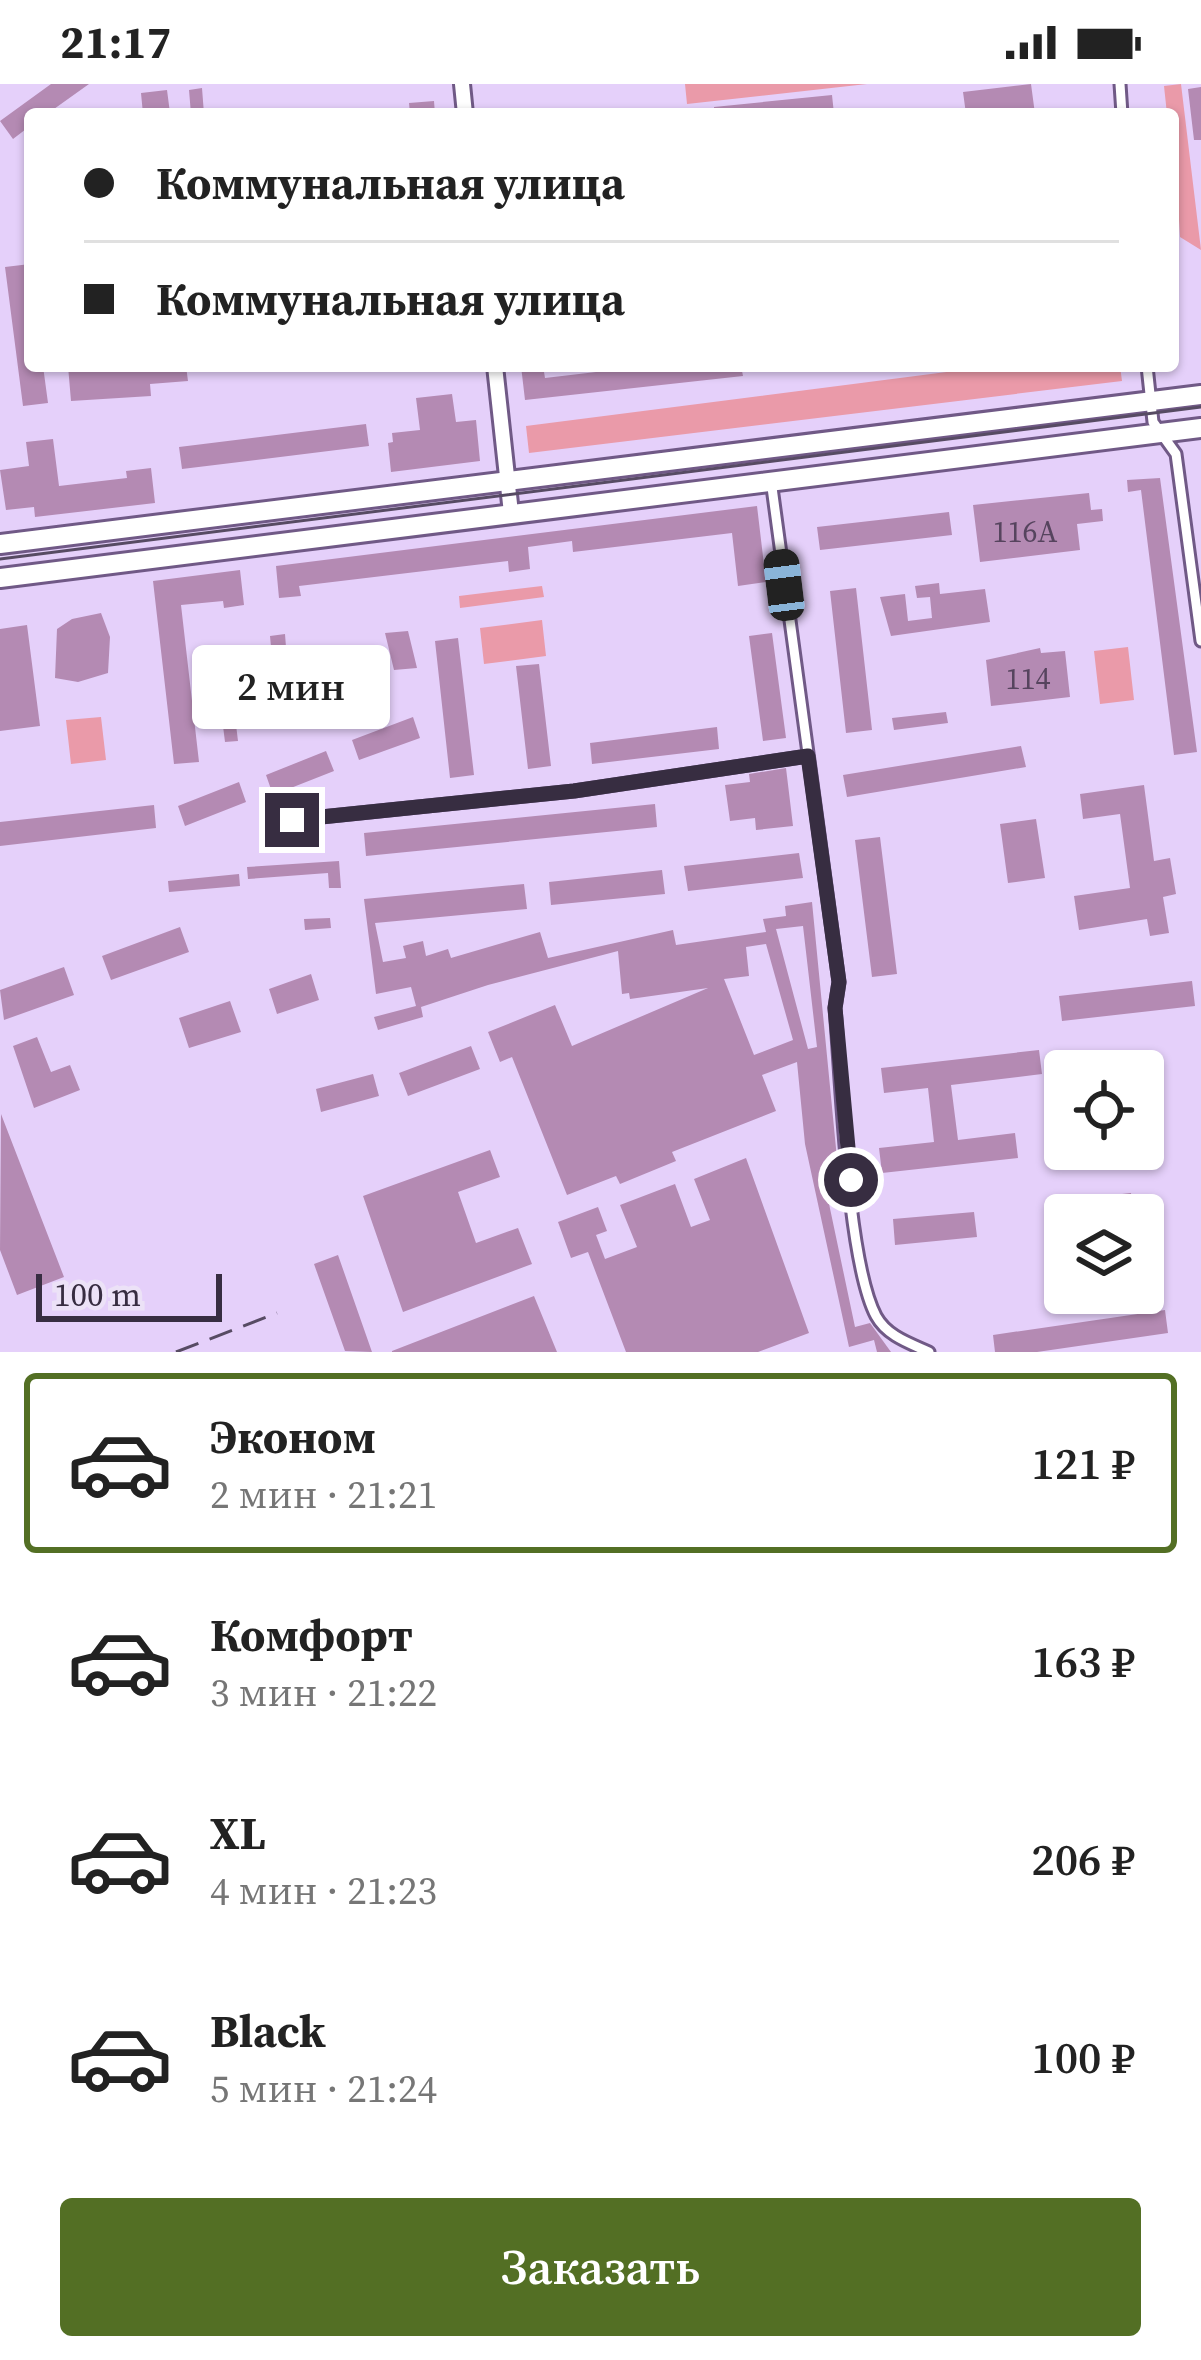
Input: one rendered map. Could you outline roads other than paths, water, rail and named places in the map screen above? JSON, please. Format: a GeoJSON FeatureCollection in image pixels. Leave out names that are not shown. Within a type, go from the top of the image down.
{"type":"FeatureCollection","features":[{"type":"Feature","properties":{"kind":"highway"},"geometry":{"type":"LineString","coordinates":[[0,544],[1201,395]]}},
{"type":"Feature","properties":{"kind":"highway"},"geometry":{"type":"LineString","coordinates":[[0,578],[1201,428]]}},
{"type":"Feature","properties":{"kind":"street"},"geometry":{"type":"LineString","coordinates":[[496,372],[512,514]]}},
{"type":"Feature","properties":{"kind":"street"},"geometry":{"type":"LineString","coordinates":[[1148,372],[1160,434],[1176,454],[1201,641]]}},
{"type":"Feature","properties":{"kind":"street"},"geometry":{"type":"LineString","coordinates":[[771,480],[839,982],[836,1027],[862,1264],[876,1316],[895,1337],[929,1352]]}},
{"type":"Feature","properties":{"kind":"street"},"geometry":{"type":"LineString","coordinates":[[292,820],[574,791],[808,756]]}},
{"type":"Feature","properties":{"kind":"tram line"},"geometry":{"type":"LineString","coordinates":[[0,559],[1201,407]]}},
{"type":"Feature","properties":{"kind":"railway"},"geometry":{"type":"LineString","coordinates":[[176,1352],[277,1313]]}}]}
